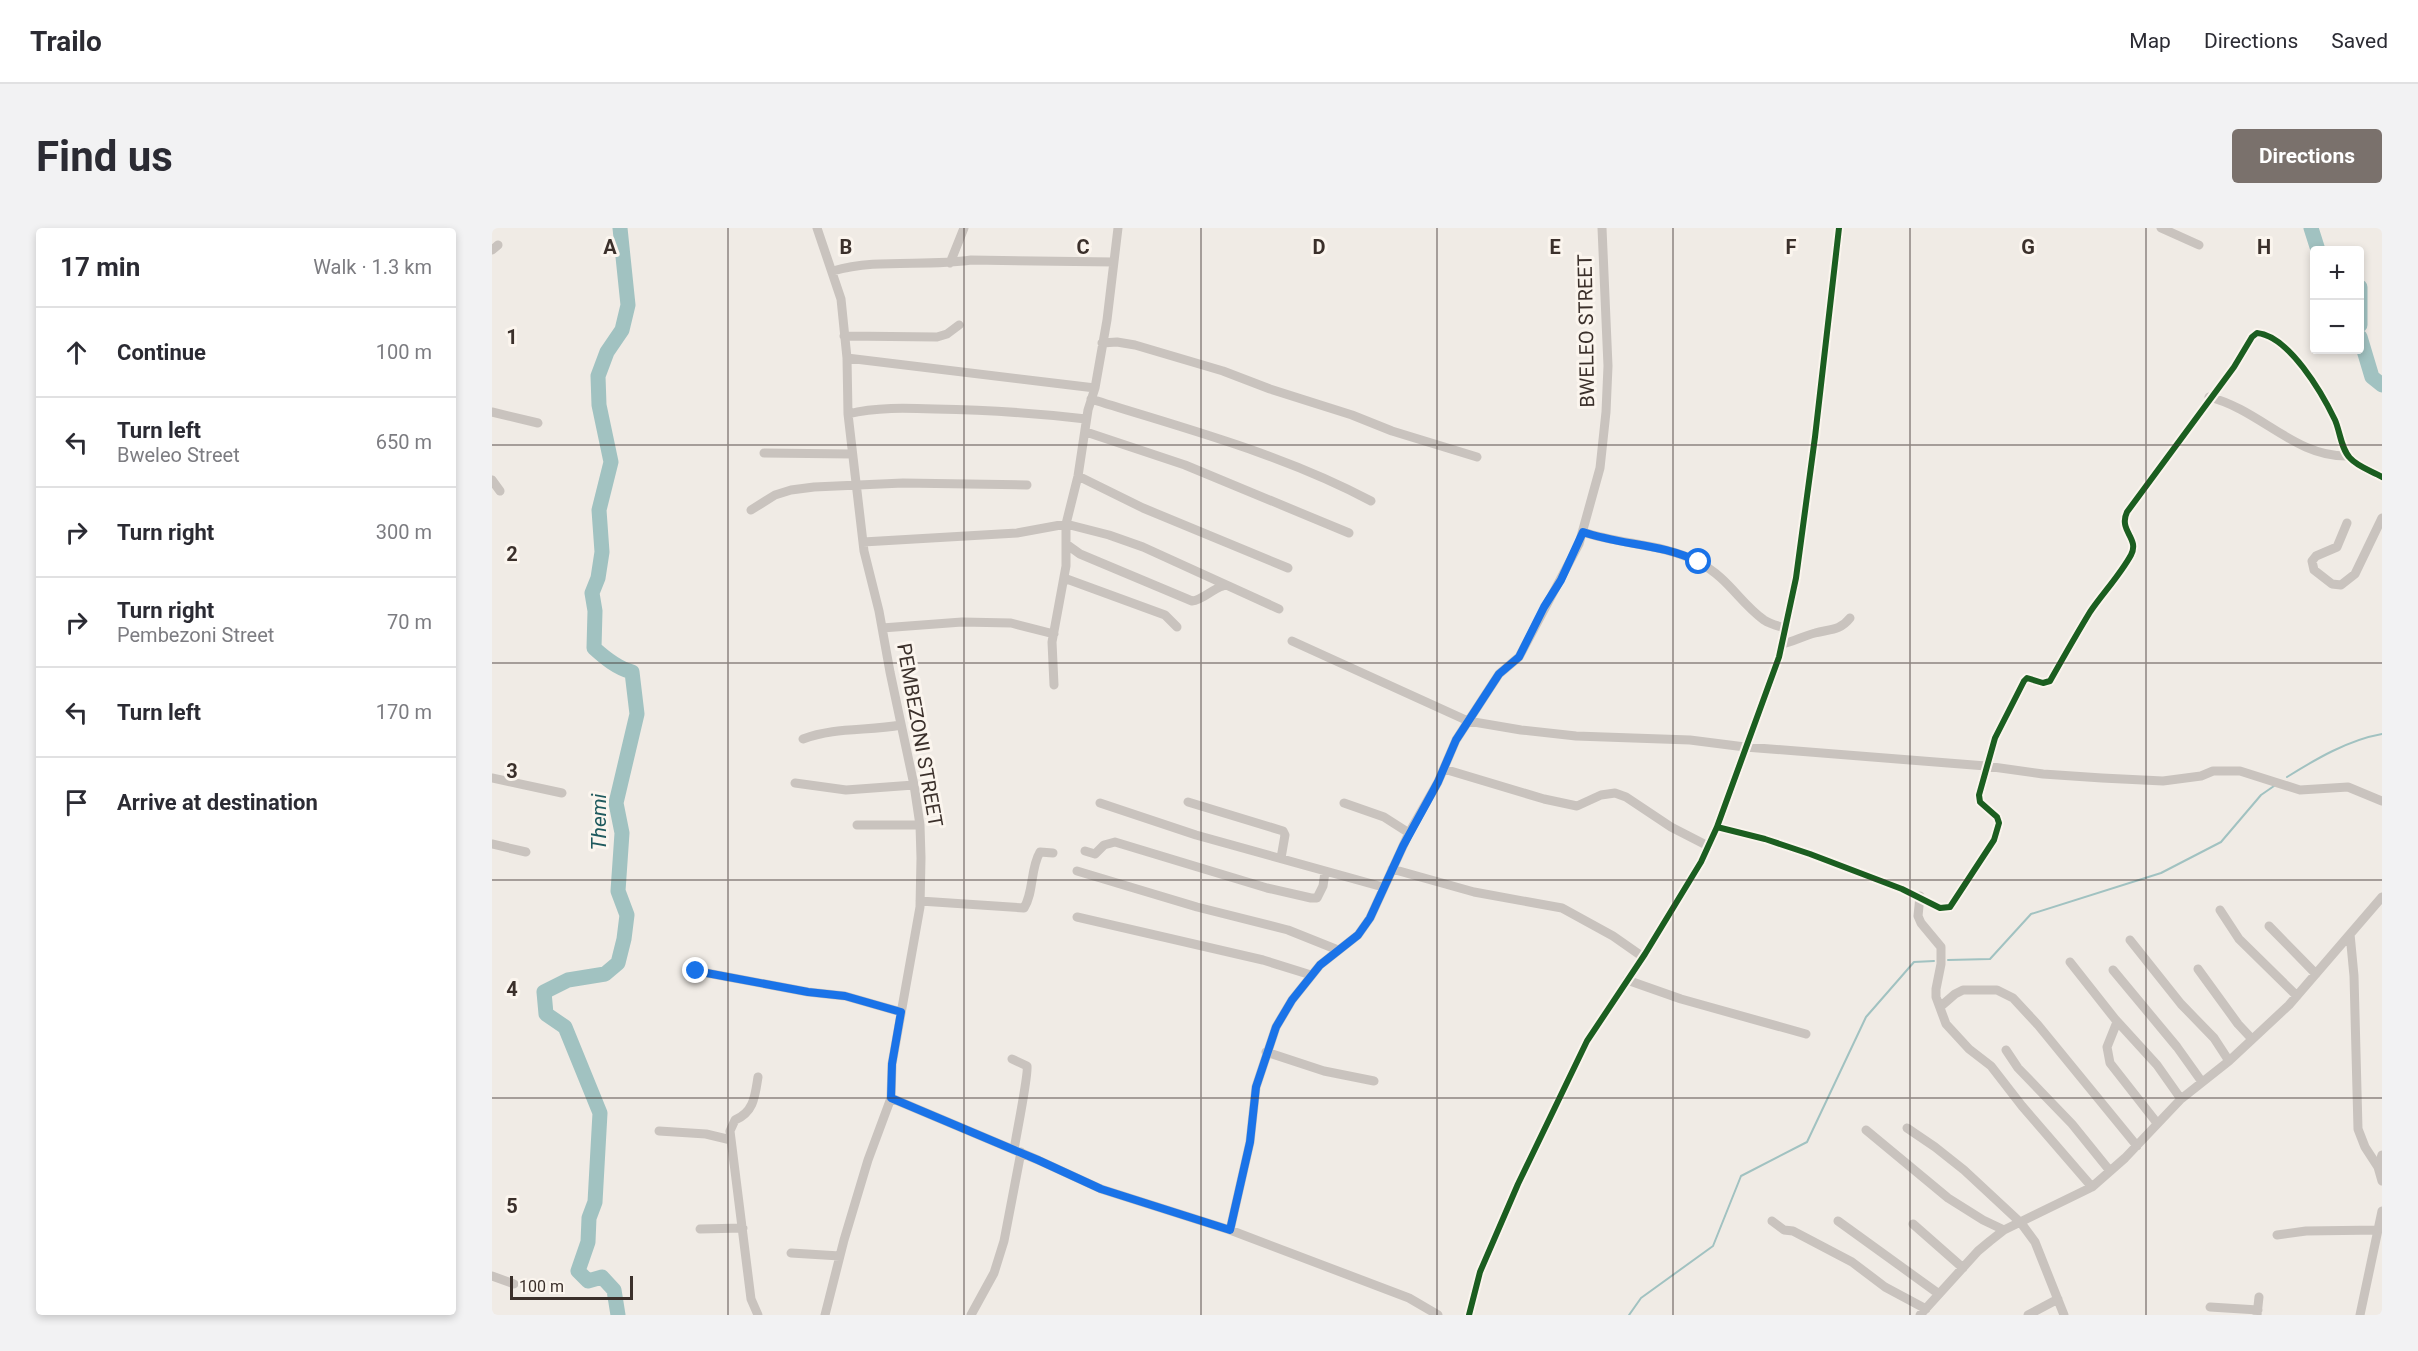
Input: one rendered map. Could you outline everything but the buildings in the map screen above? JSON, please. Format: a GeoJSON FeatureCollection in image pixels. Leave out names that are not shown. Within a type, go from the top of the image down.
{"type":"FeatureCollection","features":[{"type":"Feature","properties":{"kind":"street","name":"PEMBEZONI STREET"},"geometry":{"type":"LineString","coordinates":[[817,228],[841,299],[847,358],[848,414],[863,542],[914,785],[920,825],[920,901],[892,1064],[891,1098],[868,1160],[825,1315]]}},
{"type":"Feature","properties":{"kind":"street"},"geometry":{"type":"LineString","coordinates":[[950,263],[964,228]]}},
{"type":"Feature","properties":{"kind":"street"},"geometry":{"type":"LineString","coordinates":[[1054,686],[1053,634],[1064,578],[1066,524],[1078,476],[1086,432],[1086,419],[1095,388],[1119,228]]}},
{"type":"Feature","properties":{"kind":"street","name":"BWELEO STREET"},"geometry":{"type":"LineString","coordinates":[[1230,1230],[1250,1142],[1256,1087],[1276,1027],[1311,975],[1365,927],[1409,833],[1444,769],[1456,740],[1499,674],[1519,657],[1544,607],[1561,580],[1583,532],[1600,468],[1608,378],[1602,228]]}},
{"type":"Feature","properties":{"kind":"street"},"geometry":{"type":"LineString","coordinates":[[1469,1315],[1480,1272],[1518,1184],[1587,1041],[1643,957],[1701,862],[1717,827],[1782,644],[1796,578],[1839,228]]}},
{"type":"Feature","properties":{"kind":"street"},"geometry":{"type":"LineString","coordinates":[[2161,228],[2199,245]]}},
{"type":"Feature","properties":{"kind":"street"},"geometry":{"type":"LineString","coordinates":[[833,271],[854,265],[950,263],[972,260],[1114,262]]}},
{"type":"Feature","properties":{"kind":"street"},"geometry":{"type":"LineString","coordinates":[[844,336],[937,337],[947,334],[959,325]]}},
{"type":"Feature","properties":{"kind":"street"},"geometry":{"type":"LineString","coordinates":[[1717,827],[1789,847],[1920,896],[1940,908],[1950,907],[1994,840],[1999,823],[1997,817],[1980,802],[1979,795],[1995,738],[2024,681],[2027,678],[2043,683],[2050,681],[2091,612],[2132,555],[2133,542],[2124,525],[2124,519],[2131,506],[2234,367],[2252,337],[2258,333],[2266,334],[2291,354],[2316,385],[2335,420],[2348,456]]}},
{"type":"Feature","properties":{"kind":"street"},"geometry":{"type":"LineString","coordinates":[[1102,343],[1117,342],[1135,345],[1223,371],[1392,431],[1476,457]]}},
{"type":"Feature","properties":{"kind":"street"},"geometry":{"type":"LineString","coordinates":[[847,358],[1095,388]]}},
{"type":"Feature","properties":{"kind":"street"},"geometry":{"type":"LineString","coordinates":[[2210,397],[2238,406],[2294,441],[2319,453],[2348,456],[2382,477]]}},
{"type":"Feature","properties":{"kind":"street"},"geometry":{"type":"LineString","coordinates":[[1091,399],[1292,464],[1337,483],[1371,501]]}},
{"type":"Feature","properties":{"kind":"street"},"geometry":{"type":"LineString","coordinates":[[848,414],[901,408],[989,409],[1086,419]]}},
{"type":"Feature","properties":{"kind":"street"},"geometry":{"type":"LineString","coordinates":[[492,412],[538,423]]}},
{"type":"Feature","properties":{"kind":"street"},"geometry":{"type":"LineString","coordinates":[[1086,432],[1185,465],[1349,533]]}},
{"type":"Feature","properties":{"kind":"street"},"geometry":{"type":"LineString","coordinates":[[764,453],[852,454]]}},
{"type":"Feature","properties":{"kind":"street"},"geometry":{"type":"LineString","coordinates":[[1078,476],[1143,508],[1288,568]]}},
{"type":"Feature","properties":{"kind":"street"},"geometry":{"type":"LineString","coordinates":[[492,480],[500,490]]}},
{"type":"Feature","properties":{"kind":"street"},"geometry":{"type":"LineString","coordinates":[[751,510],[761,502],[791,490],[856,483],[1027,485]]}},
{"type":"Feature","properties":{"kind":"street"},"geometry":{"type":"LineString","coordinates":[[2347,523],[2337,547],[2316,556],[2312,561],[2314,570],[2332,584],[2341,585],[2355,574],[2382,518]]}},
{"type":"Feature","properties":{"kind":"street"},"geometry":{"type":"LineString","coordinates":[[863,542],[1017,533],[1066,524],[1143,547],[1223,586],[1279,609]]}},
{"type":"Feature","properties":{"kind":"street"},"geometry":{"type":"LineString","coordinates":[[1583,532],[1616,542],[1658,547],[1685,555],[1722,577],[1764,620],[1785,628]]}},
{"type":"Feature","properties":{"kind":"street"},"geometry":{"type":"LineString","coordinates":[[1066,544],[1080,554],[1192,601],[1200,600],[1214,589],[1223,586]]}},
{"type":"Feature","properties":{"kind":"street"},"geometry":{"type":"LineString","coordinates":[[1064,578],[1165,615],[1177,627]]}},
{"type":"Feature","properties":{"kind":"street"},"geometry":{"type":"LineString","coordinates":[[1782,644],[1818,632],[1834,630],[1846,624],[1850,618]]}},
{"type":"Feature","properties":{"kind":"street"},"geometry":{"type":"LineString","coordinates":[[882,628],[962,622],[1011,623],[1053,634]]}},
{"type":"Feature","properties":{"kind":"street"},"geometry":{"type":"LineString","coordinates":[[1292,641],[1468,722],[1576,736],[1690,740],[1745,747],[1986,766],[2043,774],[2163,781],[2179,780],[2213,771],[2240,771],[2300,790],[2348,787],[2382,801]]}},
{"type":"Feature","properties":{"kind":"street"},"geometry":{"type":"LineString","coordinates":[[803,739],[821,732],[877,730],[901,725]]}},
{"type":"Feature","properties":{"kind":"street"},"geometry":{"type":"LineString","coordinates":[[1444,769],[1544,799],[1577,806],[1601,795],[1615,793],[1626,797],[1671,827],[1708,846]]}},
{"type":"Feature","properties":{"kind":"street"},"geometry":{"type":"LineString","coordinates":[[492,778],[562,793]]}},
{"type":"Feature","properties":{"kind":"street"},"geometry":{"type":"LineString","coordinates":[[795,783],[846,790],[914,785]]}},
{"type":"Feature","properties":{"kind":"street"},"geometry":{"type":"LineString","coordinates":[[1188,802],[1283,831],[1285,833],[1281,858]]}},
{"type":"Feature","properties":{"kind":"street"},"geometry":{"type":"LineString","coordinates":[[1100,803],[1196,835],[1383,887]]}},
{"type":"Feature","properties":{"kind":"street"},"geometry":{"type":"LineString","coordinates":[[1344,803],[1384,817],[1409,833]]}},
{"type":"Feature","properties":{"kind":"street"},"geometry":{"type":"LineString","coordinates":[[858,825],[920,825]]}},
{"type":"Feature","properties":{"kind":"street"},"geometry":{"type":"LineString","coordinates":[[1085,850],[1095,854],[1104,845],[1115,842],[1267,888],[1311,898],[1317,898],[1321,893],[1325,872]]}},
{"type":"Feature","properties":{"kind":"street"},"geometry":{"type":"LineString","coordinates":[[492,844],[526,852]]}},
{"type":"Feature","properties":{"kind":"street"},"geometry":{"type":"LineString","coordinates":[[920,901],[1024,908],[1040,852],[1053,853]]}},
{"type":"Feature","properties":{"kind":"street"},"geometry":{"type":"LineString","coordinates":[[1392,869],[1474,892],[1562,908],[1606,932],[1643,957]]}},
{"type":"Feature","properties":{"kind":"street"},"geometry":{"type":"LineString","coordinates":[[1077,871],[1197,907],[1288,930],[1338,950]]}},
{"type":"Feature","properties":{"kind":"street"},"geometry":{"type":"LineString","coordinates":[[1920,896],[1918,916],[1941,947],[1941,964],[1936,989],[1946,1024],[1969,1050],[1991,1066],[2022,1106],[2092,1187]]}},
{"type":"Feature","properties":{"kind":"street"},"geometry":{"type":"LineString","coordinates":[[1772,1221],[1784,1230],[1793,1232],[1852,1262],[1923,1312],[1978,1251],[2004,1230],[2092,1187],[2110,1171],[2181,1099],[2229,1061],[2297,996],[2382,897]]}},
{"type":"Feature","properties":{"kind":"street"},"geometry":{"type":"LineString","coordinates":[[2220,910],[2239,939],[2297,996]]}},
{"type":"Feature","properties":{"kind":"street"},"geometry":{"type":"LineString","coordinates":[[1077,917],[1263,960],[1311,975]]}},
{"type":"Feature","properties":{"kind":"street"},"geometry":{"type":"LineString","coordinates":[[2269,926],[2316,974]]}},
{"type":"Feature","properties":{"kind":"street"},"geometry":{"type":"LineString","coordinates":[[2350,934],[2354,976],[2358,1129],[2365,1147],[2378,1167],[2382,1181]]}},
{"type":"Feature","properties":{"kind":"street"},"geometry":{"type":"LineString","coordinates":[[2130,940],[2181,1004],[2214,1038],[2229,1061]]}},
{"type":"Feature","properties":{"kind":"street"},"geometry":{"type":"LineString","coordinates":[[2070,962],[2117,1022],[2157,1065],[2181,1099]]}},
{"type":"Feature","properties":{"kind":"street"},"geometry":{"type":"LineString","coordinates":[[2198,969],[2238,1024],[2252,1039]]}},
{"type":"Feature","properties":{"kind":"street"},"geometry":{"type":"LineString","coordinates":[[2113,970],[2177,1047],[2202,1082]]}},
{"type":"Feature","properties":{"kind":"street"},"geometry":{"type":"LineString","coordinates":[[696,971],[808,992],[845,996],[901,1012]]}},
{"type":"Feature","properties":{"kind":"street"},"geometry":{"type":"LineString","coordinates":[[1627,980],[1681,999],[1806,1034]]}},
{"type":"Feature","properties":{"kind":"street"},"geometry":{"type":"LineString","coordinates":[[1940,1007],[1954,994],[1964,990],[1997,990],[2013,998],[2038,1025],[2137,1146]]}},
{"type":"Feature","properties":{"kind":"street"},"geometry":{"type":"LineString","coordinates":[[2117,1022],[2107,1047],[2110,1063],[2157,1123]]}},
{"type":"Feature","properties":{"kind":"street"},"geometry":{"type":"LineString","coordinates":[[2006,1050],[2018,1068],[2072,1124],[2110,1171]]}},
{"type":"Feature","properties":{"kind":"street"},"geometry":{"type":"LineString","coordinates":[[1266,1052],[1324,1071],[1374,1080]]}},
{"type":"Feature","properties":{"kind":"street"},"geometry":{"type":"LineString","coordinates":[[971,1315],[993,1274],[1004,1240],[1023,1092],[1029,1072],[1027,1066],[1012,1059]]}},
{"type":"Feature","properties":{"kind":"street"},"geometry":{"type":"LineString","coordinates":[[758,1077],[750,1110],[732,1124],[731,1140],[751,1299],[758,1315]]}},
{"type":"Feature","properties":{"kind":"street"},"geometry":{"type":"LineString","coordinates":[[891,1098],[1101,1189],[1230,1230],[1409,1298],[1438,1315]]}},
{"type":"Feature","properties":{"kind":"street"},"geometry":{"type":"LineString","coordinates":[[1907,1128],[1957,1164],[2021,1223],[2035,1242],[2064,1315]]}},
{"type":"Feature","properties":{"kind":"street"},"geometry":{"type":"LineString","coordinates":[[1866,1130],[1948,1198],[2004,1230]]}},
{"type":"Feature","properties":{"kind":"street"},"geometry":{"type":"LineString","coordinates":[[659,1131],[706,1134],[731,1140]]}},
{"type":"Feature","properties":{"kind":"street"},"geometry":{"type":"LineString","coordinates":[[2378,1167],[2382,1155]]}},
{"type":"Feature","properties":{"kind":"street"},"geometry":{"type":"LineString","coordinates":[[2360,1315],[2382,1211]]}},
{"type":"Feature","properties":{"kind":"street"},"geometry":{"type":"LineString","coordinates":[[1838,1221],[1940,1294]]}},
{"type":"Feature","properties":{"kind":"street"},"geometry":{"type":"LineString","coordinates":[[1913,1224],[1963,1268]]}},
{"type":"Feature","properties":{"kind":"street"},"geometry":{"type":"LineString","coordinates":[[700,1229],[743,1228]]}},
{"type":"Feature","properties":{"kind":"street"},"geometry":{"type":"LineString","coordinates":[[2277,1235],[2306,1231],[2379,1230]]}},
{"type":"Feature","properties":{"kind":"street"},"geometry":{"type":"LineString","coordinates":[[790,1253],[840,1256]]}},
{"type":"Feature","properties":{"kind":"street"},"geometry":{"type":"LineString","coordinates":[[492,1276],[514,1284]]}},
{"type":"Feature","properties":{"kind":"street"},"geometry":{"type":"LineString","coordinates":[[2210,1307],[2258,1313],[2259,1297]]}},
{"type":"Feature","properties":{"kind":"street"},"geometry":{"type":"LineString","coordinates":[[2028,1315],[2058,1299]]}},
{"type":"Feature","properties":{"kind":"waterway","name":"Themi"},"geometry":{"type":"LineString","coordinates":[[618,1315],[614,1290],[602,1277],[588,1281],[578,1271],[588,1242],[589,1218],[595,1202],[600,1113],[565,1027],[546,1014],[544,992],[568,980],[605,974],[618,963],[627,915],[618,891],[622,833],[616,803],[637,714],[632,672],[616,665],[594,648],[595,611],[592,593],[598,578],[602,552],[599,510],[611,462],[599,405],[598,376],[607,352],[622,330],[628,305],[620,228]]}},
{"type":"Feature","properties":{"kind":"waterway"},"geometry":{"type":"LineString","coordinates":[[2311,228],[2317,246]]}},
{"type":"Feature","properties":{"kind":"waterway"},"geometry":{"type":"LineString","coordinates":[[2364,350],[2372,377],[2382,385]]}},
{"type":"Feature","properties":{"kind":"waterway"},"geometry":{"type":"LineString","coordinates":[[2287,777],[2345,745],[2382,734]]}},
{"type":"Feature","properties":{"kind":"waterway"},"geometry":{"type":"LineString","coordinates":[[1948,960],[1990,959],[2031,914],[2161,873],[2221,842],[2261,795],[2274,786]]}},
{"type":"Feature","properties":{"kind":"waterway"},"geometry":{"type":"LineString","coordinates":[[1629,1315],[1641,1298],[1713,1246],[1741,1176],[1807,1142],[1866,1017],[1914,962],[1934,961]]}},
{"type":"Feature","properties":{"kind":"cycle path"},"geometry":{"type":"LineString","coordinates":[[1469,1315],[1480,1272],[1518,1184],[1587,1041],[1645,954],[1701,862],[1717,827],[1779,657],[1796,578],[1839,228]]}},
{"type":"Feature","properties":{"kind":"cycle path"},"geometry":{"type":"LineString","coordinates":[[1717,827],[1765,839],[1810,854],[1902,889],[1940,908],[1950,907],[1994,840],[1999,823],[1997,817],[1980,802],[1979,795],[1995,738],[2024,681],[2027,678],[2043,683],[2050,681],[2090,612],[2131,555],[2133,544],[2125,524],[2127,512],[2257,333],[2269,336],[2292,355],[2313,381],[2329,409],[2347,454],[2357,464],[2382,477]]}},
{"type":"Feature","properties":{"kind":"route"},"geometry":{"type":"LineString","coordinates":[[696,971],[808,992],[845,996],[901,1012],[892,1064],[891,1098],[1101,1189],[1230,1230],[1250,1142],[1256,1087],[1269,1042],[1276,1027],[1292,1000],[1311,975],[1365,927],[1409,833],[1438,782],[1456,740],[1499,674],[1519,657],[1544,607],[1561,580],[1583,532],[1616,542],[1665,548],[1699,562]]}}]}
